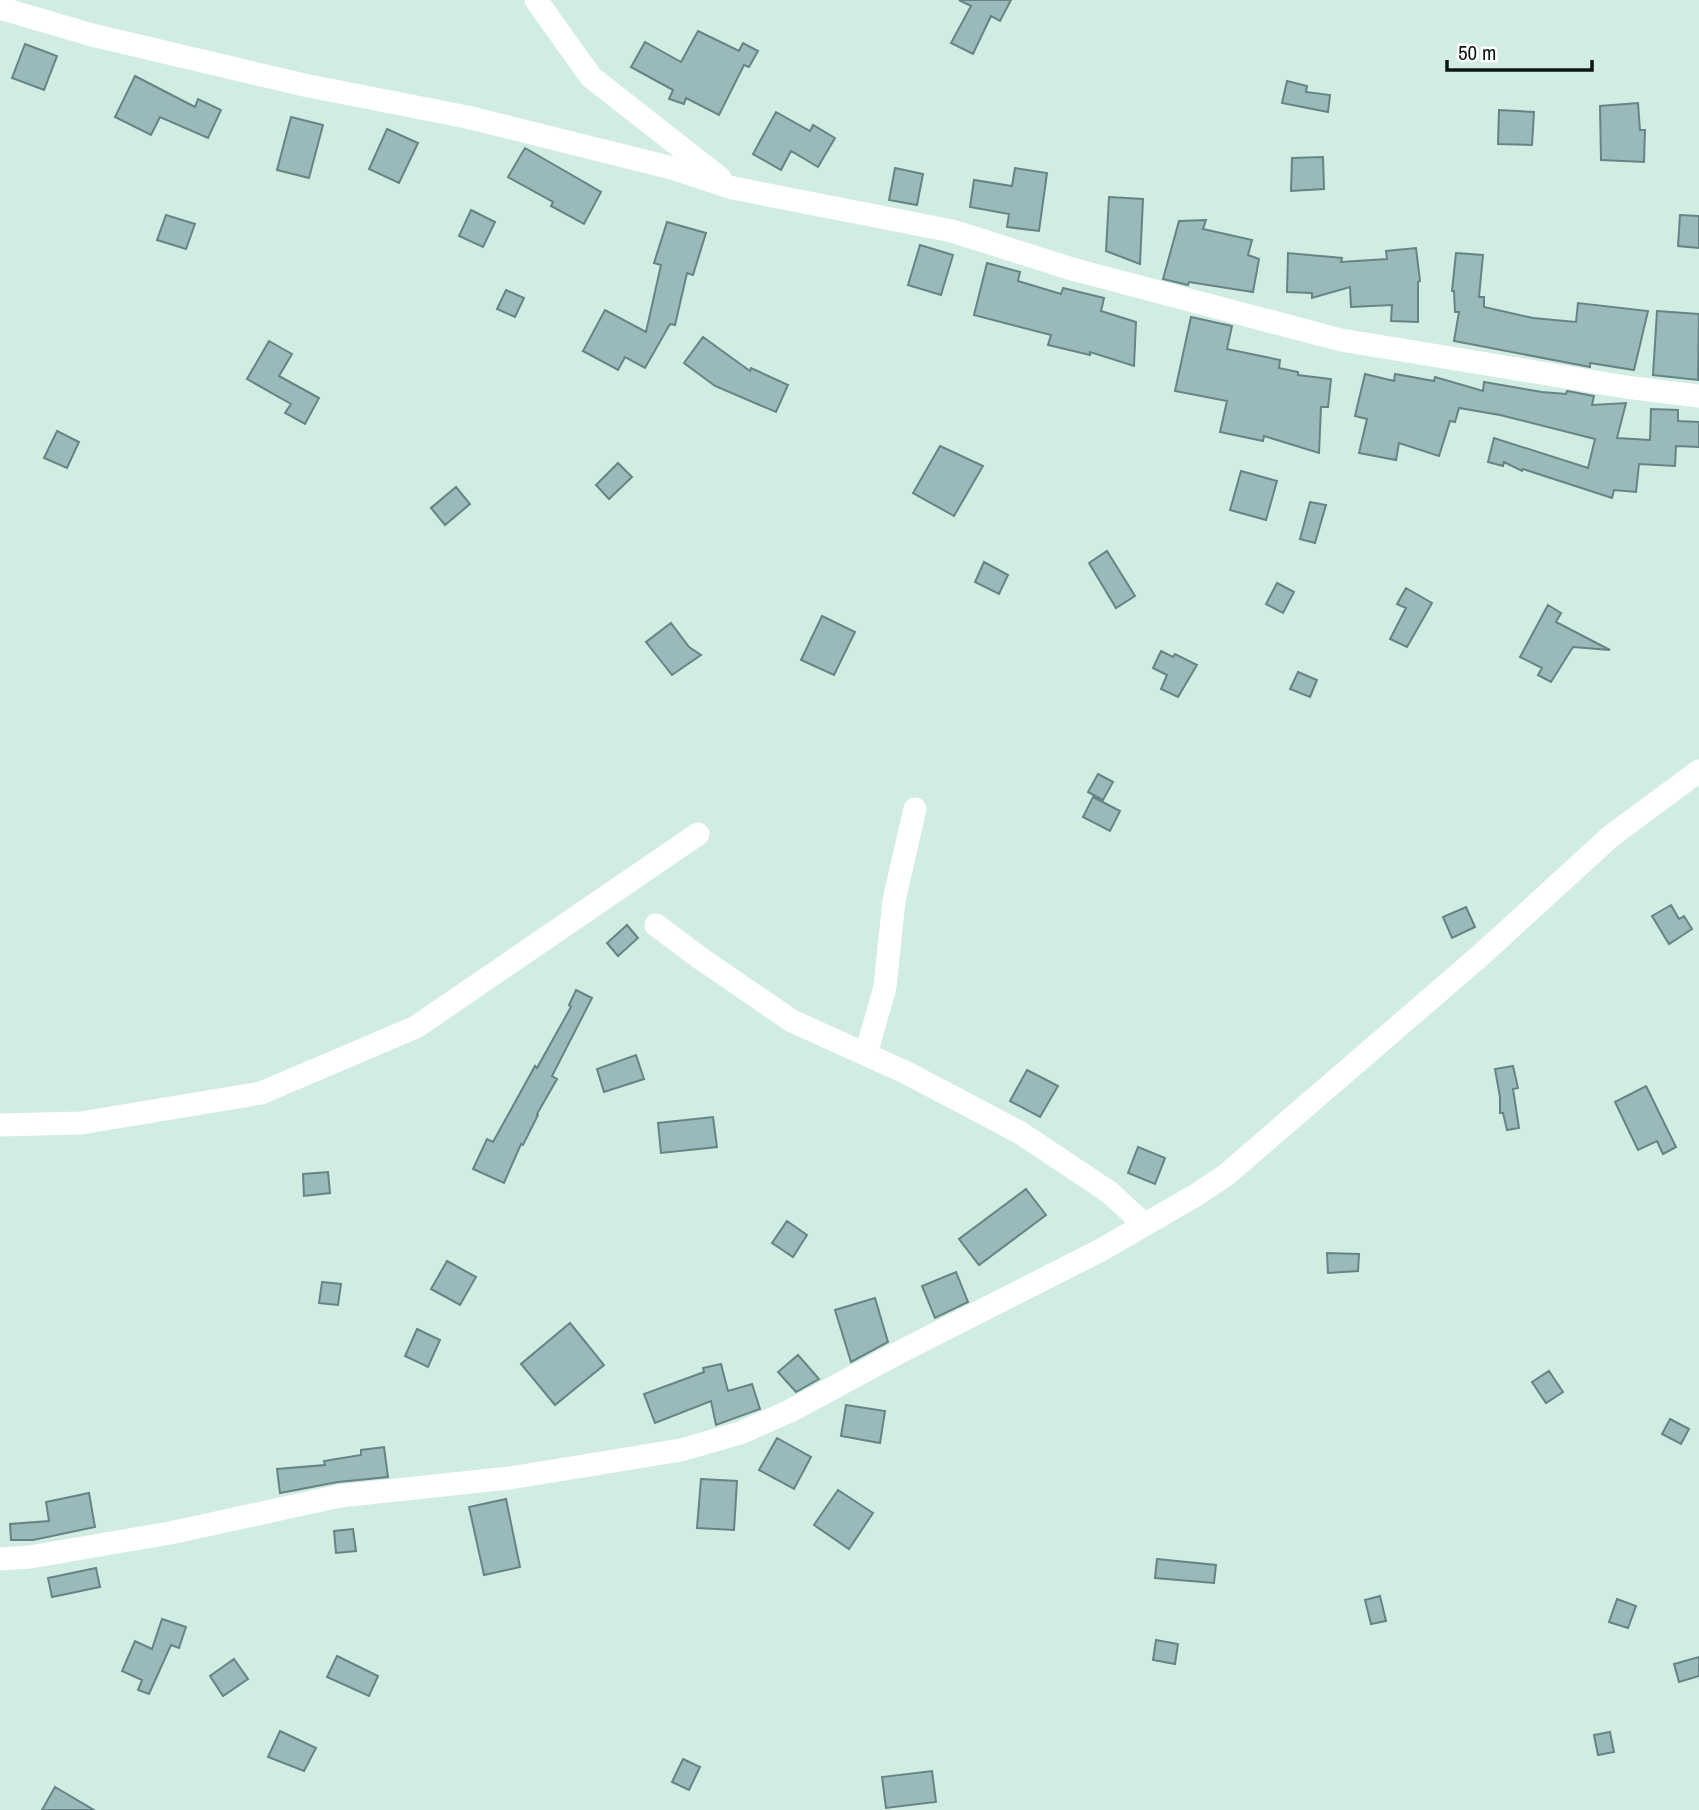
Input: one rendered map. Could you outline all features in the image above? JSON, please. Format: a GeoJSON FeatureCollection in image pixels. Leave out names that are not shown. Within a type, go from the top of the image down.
{"type":"FeatureCollection","features":[{"type":"Feature","properties":{"kind":"street"},"geometry":{"type":"LineString","coordinates":[[536,0],[591,77],[733,188]]}},
{"type":"Feature","properties":{"kind":"street"},"geometry":{"type":"LineString","coordinates":[[0,8],[92,35],[303,86],[480,120],[672,168],[733,188],[952,230],[1072,269],[1341,340],[1626,387],[1699,396]]}},
{"type":"Feature","properties":{"kind":"street"},"geometry":{"type":"LineString","coordinates":[[0,1559],[30,1557],[170,1533],[340,1496],[510,1478],[681,1450],[740,1433],[790,1411],[1101,1250],[1226,1175],[1481,955],[1611,836],[1699,771]]}},
{"type":"Feature","properties":{"kind":"street"},"geometry":{"type":"LineString","coordinates":[[866,1054],[885,987],[894,900],[915,809]]}},
{"type":"Feature","properties":{"kind":"street"},"geometry":{"type":"LineString","coordinates":[[0,1125],[82,1123],[261,1093],[416,1027],[698,834]]}},
{"type":"Feature","properties":{"kind":"street"},"geometry":{"type":"LineString","coordinates":[[656,925],[792,1021],[907,1073],[1018,1132],[1109,1192],[1145,1225]]}},
{"type":"Feature","properties":{"kind":"building"},"geometry":{"type":"Polygon","coordinates":[[[959,0],[1011,0],[1000,21],[991,16],[973,54],[951,43],[971,6],[959,0]]]}},
{"type":"Feature","properties":{"kind":"building"},"geometry":{"type":"Polygon","coordinates":[[[698,31],[739,51],[743,43],[758,51],[749,67],[744,65],[719,115],[686,98],[684,104],[669,99],[673,90],[631,67],[645,42],[681,62],[698,31]]]}},
{"type":"Feature","properties":{"kind":"building"},"geometry":{"type":"Polygon","coordinates":[[[25,44],[57,56],[44,90],[12,78],[25,44]]]}},
{"type":"Feature","properties":{"kind":"building"},"geometry":{"type":"Polygon","coordinates":[[[135,76],[195,107],[198,99],[221,110],[208,138],[160,117],[151,135],[115,117],[135,76]]]}},
{"type":"Feature","properties":{"kind":"building"},"geometry":{"type":"Polygon","coordinates":[[[1287,81],[1307,86],[1306,92],[1330,95],[1328,112],[1282,103],[1287,81]]]}},
{"type":"Feature","properties":{"kind":"building"},"geometry":{"type":"Polygon","coordinates":[[[1638,103],[1640,130],[1645,130],[1644,162],[1601,160],[1600,106],[1638,103]]]}},
{"type":"Feature","properties":{"kind":"building"},"geometry":{"type":"Polygon","coordinates":[[[1499,110],[1534,112],[1532,145],[1498,144],[1499,110]]]}},
{"type":"Feature","properties":{"kind":"building"},"geometry":{"type":"Polygon","coordinates":[[[776,112],[810,131],[813,125],[835,138],[818,167],[791,151],[781,170],[753,154],[776,112]]]}},
{"type":"Feature","properties":{"kind":"building"},"geometry":{"type":"Polygon","coordinates":[[[291,117],[323,125],[309,178],[277,170],[291,117]]]}},
{"type":"Feature","properties":{"kind":"building"},"geometry":{"type":"Polygon","coordinates":[[[387,129],[418,143],[399,183],[369,169],[387,129]]]}},
{"type":"Feature","properties":{"kind":"building"},"geometry":{"type":"Polygon","coordinates":[[[525,148],[601,192],[584,224],[551,206],[553,202],[508,177],[525,148]]]}},
{"type":"Feature","properties":{"kind":"building"},"geometry":{"type":"Polygon","coordinates":[[[1323,157],[1324,189],[1291,191],[1292,158],[1323,157]]]}},
{"type":"Feature","properties":{"kind":"building"},"geometry":{"type":"Polygon","coordinates":[[[895,168],[923,174],[917,205],[889,200],[895,168]]]}},
{"type":"Feature","properties":{"kind":"building"},"geometry":{"type":"Polygon","coordinates":[[[1015,168],[1047,173],[1039,231],[1007,227],[1009,214],[970,207],[974,180],[1012,186],[1015,168]]]}},
{"type":"Feature","properties":{"kind":"building"},"geometry":{"type":"Polygon","coordinates":[[[1109,197],[1143,199],[1140,264],[1106,251],[1109,197]]]}},
{"type":"Feature","properties":{"kind":"building"},"geometry":{"type":"Polygon","coordinates":[[[471,210],[495,222],[483,247],[459,236],[471,210]]]}},
{"type":"Feature","properties":{"kind":"building"},"geometry":{"type":"Polygon","coordinates":[[[166,215],[195,224],[186,249],[157,240],[166,215]]]}},
{"type":"Feature","properties":{"kind":"building"},"geometry":{"type":"Polygon","coordinates":[[[1680,215],[1699,216],[1699,248],[1678,246],[1680,215]]]}},
{"type":"Feature","properties":{"kind":"building"},"geometry":{"type":"Polygon","coordinates":[[[1206,220],[1203,229],[1252,240],[1248,255],[1259,259],[1253,292],[1189,282],[1188,285],[1163,279],[1179,221],[1206,220]]]}},
{"type":"Feature","properties":{"kind":"building"},"geometry":{"type":"Polygon","coordinates":[[[667,222],[706,233],[693,275],[687,273],[675,325],[670,324],[645,368],[625,357],[618,370],[583,351],[605,310],[646,332],[661,265],[654,263],[667,222]]]}},
{"type":"Feature","properties":{"kind":"building"},"geometry":{"type":"Polygon","coordinates":[[[920,245],[953,255],[941,295],[908,285],[920,245]]]}},
{"type":"Feature","properties":{"kind":"building"},"geometry":{"type":"Polygon","coordinates":[[[1416,248],[1420,281],[1418,322],[1391,321],[1392,305],[1351,307],[1350,287],[1312,298],[1312,293],[1287,292],[1288,253],[1342,258],[1341,262],[1387,259],[1386,251],[1416,248]]]}},
{"type":"Feature","properties":{"kind":"building"},"geometry":{"type":"Polygon","coordinates":[[[1456,253],[1483,255],[1479,297],[1484,297],[1484,307],[1533,318],[1576,322],[1578,303],[1648,311],[1634,370],[1590,363],[1590,367],[1454,341],[1459,312],[1455,312],[1452,291],[1456,253]]]}},
{"type":"Feature","properties":{"kind":"building"},"geometry":{"type":"Polygon","coordinates":[[[987,263],[1020,272],[1018,281],[1061,294],[1063,288],[1104,298],[1101,311],[1136,322],[1134,366],[1090,352],[1090,355],[1048,345],[1051,335],[974,315],[987,263]]]}},
{"type":"Feature","properties":{"kind":"building"},"geometry":{"type":"Polygon","coordinates":[[[506,290],[524,298],[515,317],[497,309],[506,290]]]}},
{"type":"Feature","properties":{"kind":"building"},"geometry":{"type":"Polygon","coordinates":[[[1657,311],[1699,314],[1698,380],[1653,375],[1657,311]]]}},
{"type":"Feature","properties":{"kind":"building"},"geometry":{"type":"Polygon","coordinates":[[[1191,317],[1232,326],[1227,349],[1280,360],[1279,368],[1298,372],[1298,375],[1331,379],[1328,407],[1321,407],[1319,453],[1264,436],[1263,441],[1220,432],[1227,401],[1175,391],[1191,317]]]}},
{"type":"Feature","properties":{"kind":"building"},"geometry":{"type":"Polygon","coordinates":[[[703,337],[750,371],[751,368],[788,385],[776,412],[715,386],[684,363],[703,337]]]}},
{"type":"Feature","properties":{"kind":"building"},"geometry":{"type":"Polygon","coordinates":[[[269,341],[292,354],[279,376],[319,398],[305,424],[285,413],[291,404],[247,379],[269,341]]]}},
{"type":"Feature","properties":{"kind":"building"},"geometry":{"type":"Polygon","coordinates":[[[1365,374],[1394,381],[1395,374],[1434,381],[1435,377],[1483,391],[1484,382],[1542,392],[1566,394],[1567,391],[1594,396],[1592,405],[1626,403],[1617,438],[1650,440],[1651,409],[1678,410],[1678,421],[1699,422],[1699,447],[1676,446],[1675,466],[1639,464],[1636,492],[1614,490],[1612,498],[1523,469],[1522,471],[1504,462],[1503,466],[1488,462],[1494,438],[1588,468],[1595,439],[1500,415],[1459,408],[1455,422],[1450,421],[1439,456],[1399,443],[1396,460],[1359,453],[1367,419],[1355,416],[1365,374]]]}},
{"type":"Feature","properties":{"kind":"building"},"geometry":{"type":"Polygon","coordinates":[[[57,431],[79,442],[67,468],[44,458],[57,431]]]}},
{"type":"Feature","properties":{"kind":"building"},"geometry":{"type":"Polygon","coordinates":[[[940,446],[983,466],[954,516],[913,493],[940,446]]]}},
{"type":"Feature","properties":{"kind":"building"},"geometry":{"type":"Polygon","coordinates":[[[618,463],[632,477],[609,499],[596,485],[618,463]]]}},
{"type":"Feature","properties":{"kind":"building"},"geometry":{"type":"Polygon","coordinates":[[[1241,471],[1277,481],[1266,520],[1230,510],[1241,471]]]}},
{"type":"Feature","properties":{"kind":"building"},"geometry":{"type":"Polygon","coordinates":[[[456,487],[470,504],[445,525],[431,508],[456,487]]]}},
{"type":"Feature","properties":{"kind":"building"},"geometry":{"type":"Polygon","coordinates":[[[1310,502],[1326,505],[1315,543],[1300,539],[1310,502]]]}},
{"type":"Feature","properties":{"kind":"building"},"geometry":{"type":"Polygon","coordinates":[[[1107,551],[1135,596],[1116,608],[1089,563],[1107,551]]]}},
{"type":"Feature","properties":{"kind":"building"},"geometry":{"type":"Polygon","coordinates":[[[984,562],[1008,575],[999,594],[975,582],[984,562]]]}},
{"type":"Feature","properties":{"kind":"building"},"geometry":{"type":"Polygon","coordinates":[[[1277,583],[1294,592],[1283,613],[1266,604],[1277,583]]]}},
{"type":"Feature","properties":{"kind":"building"},"geometry":{"type":"Polygon","coordinates":[[[1406,588],[1432,603],[1407,647],[1390,639],[1406,608],[1397,604],[1406,588]]]}},
{"type":"Feature","properties":{"kind":"building"},"geometry":{"type":"Polygon","coordinates":[[[1548,605],[1561,613],[1556,622],[1610,650],[1573,647],[1551,682],[1538,675],[1542,668],[1520,657],[1548,605]]]}},
{"type":"Feature","properties":{"kind":"building"},"geometry":{"type":"Polygon","coordinates":[[[822,616],[855,632],[834,675],[801,660],[822,616]]]}},
{"type":"Feature","properties":{"kind":"building"},"geometry":{"type":"Polygon","coordinates":[[[671,623],[689,647],[701,655],[672,675],[646,642],[671,623]]]}},
{"type":"Feature","properties":{"kind":"building"},"geometry":{"type":"Polygon","coordinates":[[[1161,651],[1173,657],[1175,654],[1197,665],[1178,697],[1161,689],[1167,675],[1153,668],[1161,651]]]}},
{"type":"Feature","properties":{"kind":"building"},"geometry":{"type":"Polygon","coordinates":[[[1298,672],[1317,680],[1310,697],[1290,689],[1298,672]]]}},
{"type":"Feature","properties":{"kind":"building"},"geometry":{"type":"Polygon","coordinates":[[[1098,774],[1113,782],[1103,800],[1088,792],[1098,774]]]}},
{"type":"Feature","properties":{"kind":"building"},"geometry":{"type":"Polygon","coordinates":[[[1093,797],[1120,811],[1110,831],[1083,817],[1093,797]]]}},
{"type":"Feature","properties":{"kind":"building"},"geometry":{"type":"Polygon","coordinates":[[[1671,905],[1679,919],[1684,916],[1692,929],[1669,944],[1652,916],[1671,905]]]}},
{"type":"Feature","properties":{"kind":"building"},"geometry":{"type":"Polygon","coordinates":[[[1466,907],[1475,927],[1452,938],[1443,917],[1466,907]]]}},
{"type":"Feature","properties":{"kind":"building"},"geometry":{"type":"Polygon","coordinates":[[[627,925],[638,938],[618,956],[607,943],[627,925]]]}},
{"type":"Feature","properties":{"kind":"building"},"geometry":{"type":"Polygon","coordinates":[[[576,990],[592,998],[552,1076],[557,1079],[523,1145],[521,1144],[504,1183],[473,1169],[487,1139],[493,1142],[535,1066],[537,1068],[571,1007],[569,1005],[576,990]]]}},
{"type":"Feature","properties":{"kind":"building"},"geometry":{"type":"Polygon","coordinates":[[[636,1055],[644,1079],[604,1092],[597,1069],[636,1055]]]}},
{"type":"Feature","properties":{"kind":"building"},"geometry":{"type":"Polygon","coordinates":[[[1513,1066],[1518,1088],[1513,1089],[1519,1128],[1507,1130],[1503,1113],[1500,1113],[1495,1069],[1513,1066]]]}},
{"type":"Feature","properties":{"kind":"building"},"geometry":{"type":"Polygon","coordinates":[[[1027,1070],[1058,1086],[1040,1117],[1010,1101],[1027,1070]]]}},
{"type":"Feature","properties":{"kind":"building"},"geometry":{"type":"Polygon","coordinates":[[[1646,1086],[1676,1147],[1663,1154],[1657,1141],[1638,1150],[1615,1102],[1646,1086]]]}},
{"type":"Feature","properties":{"kind":"building"},"geometry":{"type":"Polygon","coordinates":[[[713,1117],[717,1147],[661,1153],[658,1123],[713,1117]]]}},
{"type":"Feature","properties":{"kind":"building"},"geometry":{"type":"Polygon","coordinates":[[[1138,1147],[1165,1158],[1155,1184],[1128,1173],[1138,1147]]]}},
{"type":"Feature","properties":{"kind":"building"},"geometry":{"type":"Polygon","coordinates":[[[328,1172],[330,1193],[304,1196],[303,1174],[328,1172]]]}},
{"type":"Feature","properties":{"kind":"building"},"geometry":{"type":"Polygon","coordinates":[[[1026,1189],[1046,1215],[979,1265],[959,1239],[1026,1189]]]}},
{"type":"Feature","properties":{"kind":"building"},"geometry":{"type":"Polygon","coordinates":[[[787,1221],[807,1235],[793,1257],[772,1243],[787,1221]]]}},
{"type":"Feature","properties":{"kind":"building"},"geometry":{"type":"Polygon","coordinates":[[[1327,1253],[1359,1254],[1358,1271],[1328,1273],[1327,1253]]]}},
{"type":"Feature","properties":{"kind":"building"},"geometry":{"type":"Polygon","coordinates":[[[447,1261],[476,1277],[460,1305],[431,1289],[447,1261]]]}},
{"type":"Feature","properties":{"kind":"building"},"geometry":{"type":"Polygon","coordinates":[[[956,1272],[968,1302],[935,1318],[922,1286],[956,1272]]]}},
{"type":"Feature","properties":{"kind":"building"},"geometry":{"type":"Polygon","coordinates":[[[322,1282],[341,1284],[338,1305],[319,1303],[322,1282]]]}},
{"type":"Feature","properties":{"kind":"building"},"geometry":{"type":"Polygon","coordinates":[[[875,1298],[888,1342],[851,1362],[835,1310],[875,1298]]]}},
{"type":"Feature","properties":{"kind":"building"},"geometry":{"type":"Polygon","coordinates":[[[570,1323],[604,1365],[555,1405],[521,1364],[570,1323]]]}},
{"type":"Feature","properties":{"kind":"building"},"geometry":{"type":"Polygon","coordinates":[[[417,1329],[440,1340],[428,1367],[405,1356],[417,1329]]]}},
{"type":"Feature","properties":{"kind":"building"},"geometry":{"type":"Polygon","coordinates":[[[798,1355],[819,1379],[796,1392],[778,1372],[798,1355]]]}},
{"type":"Feature","properties":{"kind":"building"},"geometry":{"type":"Polygon","coordinates":[[[721,1364],[728,1391],[752,1384],[760,1409],[716,1425],[711,1401],[655,1423],[644,1394],[704,1372],[703,1368],[721,1364]]]}},
{"type":"Feature","properties":{"kind":"building"},"geometry":{"type":"Polygon","coordinates":[[[1549,1371],[1563,1392],[1546,1403],[1532,1382],[1549,1371]]]}},
{"type":"Feature","properties":{"kind":"building"},"geometry":{"type":"Polygon","coordinates":[[[846,1405],[885,1411],[880,1443],[841,1436],[846,1405]]]}},
{"type":"Feature","properties":{"kind":"building"},"geometry":{"type":"Polygon","coordinates":[[[1670,1419],[1689,1429],[1681,1444],[1662,1434],[1670,1419]]]}},
{"type":"Feature","properties":{"kind":"building"},"geometry":{"type":"Polygon","coordinates":[[[777,1438],[811,1457],[794,1489],[759,1470],[777,1438]]]}},
{"type":"Feature","properties":{"kind":"building"},"geometry":{"type":"Polygon","coordinates":[[[384,1447],[388,1477],[338,1482],[280,1493],[277,1469],[325,1465],[324,1461],[361,1455],[361,1450],[384,1447]]]}},
{"type":"Feature","properties":{"kind":"building"},"geometry":{"type":"Polygon","coordinates":[[[701,1479],[737,1481],[734,1530],[697,1528],[701,1479]]]}},
{"type":"Feature","properties":{"kind":"building"},"geometry":{"type":"Polygon","coordinates":[[[838,1490],[873,1513],[849,1549],[814,1525],[838,1490]]]}},
{"type":"Feature","properties":{"kind":"building"},"geometry":{"type":"Polygon","coordinates":[[[89,1493],[95,1527],[33,1540],[11,1540],[10,1524],[49,1521],[46,1502],[89,1493]]]}},
{"type":"Feature","properties":{"kind":"building"},"geometry":{"type":"Polygon","coordinates":[[[506,1499],[520,1567],[484,1575],[469,1507],[506,1499]]]}},
{"type":"Feature","properties":{"kind":"building"},"geometry":{"type":"Polygon","coordinates":[[[353,1529],[356,1551],[336,1553],[334,1531],[353,1529]]]}},
{"type":"Feature","properties":{"kind":"building"},"geometry":{"type":"Polygon","coordinates":[[[1157,1559],[1216,1565],[1214,1583],[1155,1578],[1157,1559]]]}},
{"type":"Feature","properties":{"kind":"building"},"geometry":{"type":"Polygon","coordinates":[[[96,1568],[100,1587],[52,1597],[48,1578],[96,1568]]]}},
{"type":"Feature","properties":{"kind":"building"},"geometry":{"type":"Polygon","coordinates":[[[1380,1596],[1386,1621],[1371,1624],[1365,1600],[1380,1596]]]}},
{"type":"Feature","properties":{"kind":"building"},"geometry":{"type":"Polygon","coordinates":[[[1617,1599],[1636,1606],[1628,1628],[1609,1622],[1617,1599]]]}},
{"type":"Feature","properties":{"kind":"building"},"geometry":{"type":"Polygon","coordinates":[[[162,1619],[186,1627],[179,1648],[171,1645],[149,1694],[138,1690],[142,1680],[122,1671],[135,1641],[152,1649],[162,1619]]]}},
{"type":"Feature","properties":{"kind":"building"},"geometry":{"type":"Polygon","coordinates":[[[1156,1640],[1178,1644],[1175,1664],[1153,1660],[1156,1640]]]}},
{"type":"Feature","properties":{"kind":"building"},"geometry":{"type":"Polygon","coordinates":[[[337,1656],[378,1676],[369,1696],[327,1677],[337,1656]]]}},
{"type":"Feature","properties":{"kind":"building"},"geometry":{"type":"Polygon","coordinates":[[[1699,1657],[1699,1676],[1679,1682],[1674,1664],[1699,1657]]]}},
{"type":"Feature","properties":{"kind":"building"},"geometry":{"type":"Polygon","coordinates":[[[234,1659],[248,1679],[223,1696],[210,1676],[234,1659]]]}},
{"type":"Feature","properties":{"kind":"building"},"geometry":{"type":"Polygon","coordinates":[[[280,1731],[316,1748],[304,1771],[268,1757],[280,1731]]]}},
{"type":"Feature","properties":{"kind":"building"},"geometry":{"type":"Polygon","coordinates":[[[1610,1732],[1614,1752],[1598,1755],[1594,1735],[1610,1732]]]}},
{"type":"Feature","properties":{"kind":"building"},"geometry":{"type":"Polygon","coordinates":[[[683,1759],[700,1767],[689,1790],[672,1782],[683,1759]]]}},
{"type":"Feature","properties":{"kind":"building"},"geometry":{"type":"Polygon","coordinates":[[[932,1771],[936,1802],[886,1808],[882,1777],[932,1771]]]}},
{"type":"Feature","properties":{"kind":"building"},"geometry":{"type":"Polygon","coordinates":[[[55,1787],[94,1810],[42,1810],[55,1787]]]}}]}
